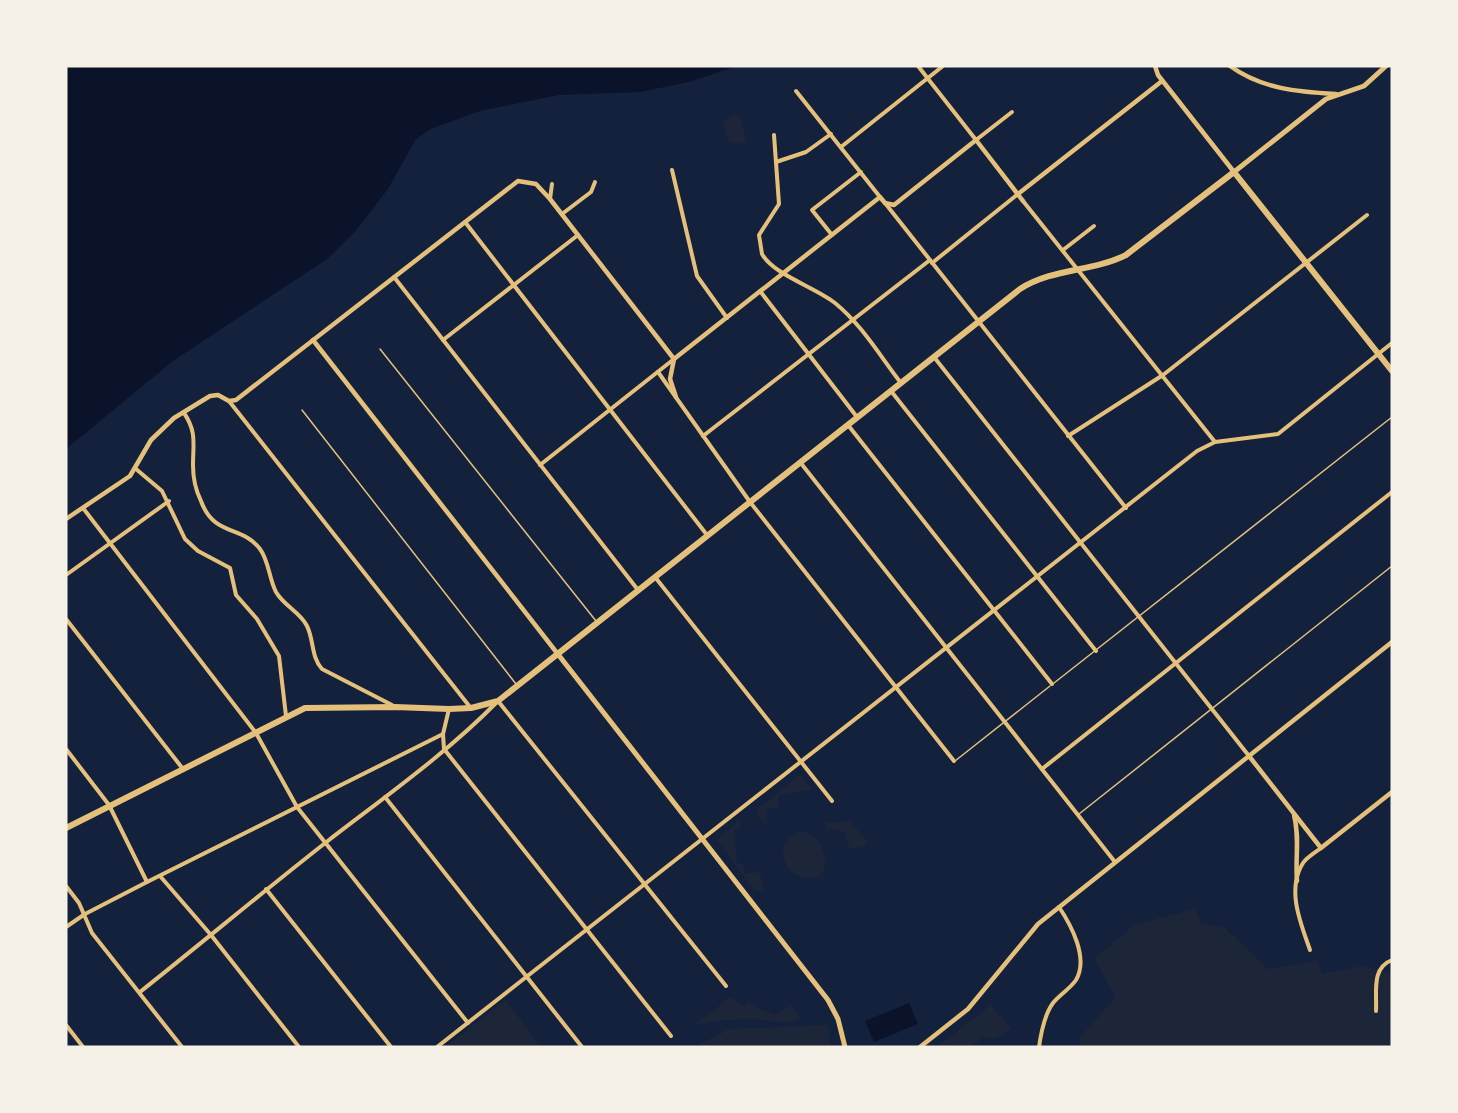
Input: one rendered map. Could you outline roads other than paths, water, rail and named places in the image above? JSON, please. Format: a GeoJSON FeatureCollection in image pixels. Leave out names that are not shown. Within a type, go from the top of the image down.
{"type":"FeatureCollection","features":[{"type":"Feature","properties":{"kind":"main road"},"geometry":{"type":"LineString","coordinates":[[66,828],[286,716],[312,708],[395,707],[449,710],[498,702],[799,462],[1029,284],[1077,268],[1110,262],[1126,255],[1319,104],[1336,94],[1364,86],[1386,66]]}},
{"type":"Feature","properties":{"kind":"main road"},"geometry":{"type":"LineString","coordinates":[[1234,172],[1392,371]]}},
{"type":"Feature","properties":{"kind":"main road"},"geometry":{"type":"LineString","coordinates":[[557,653],[828,1000],[838,1019],[844,1047]]}},
{"type":"Feature","properties":{"kind":"street"},"geometry":{"type":"LineString","coordinates":[[918,66],[1215,442]]}},
{"type":"Feature","properties":{"kind":"street"},"geometry":{"type":"LineString","coordinates":[[841,147],[943,66]]}},
{"type":"Feature","properties":{"kind":"street"},"geometry":{"type":"LineString","coordinates":[[1155,66],[1162,81],[1234,172]]}},
{"type":"Feature","properties":{"kind":"street"},"geometry":{"type":"LineString","coordinates":[[1230,66],[1250,79],[1275,88],[1336,94]]}},
{"type":"Feature","properties":{"kind":"street"},"geometry":{"type":"LineString","coordinates":[[703,436],[1162,81]]}},
{"type":"Feature","properties":{"kind":"street"},"geometry":{"type":"LineString","coordinates":[[796,91],[1126,508]]}},
{"type":"Feature","properties":{"kind":"street"},"geometry":{"type":"LineString","coordinates":[[885,203],[894,205],[1012,112]]}},
{"type":"Feature","properties":{"kind":"street"},"geometry":{"type":"LineString","coordinates":[[776,162],[806,152],[831,134]]}},
{"type":"Feature","properties":{"kind":"street"},"geometry":{"type":"LineString","coordinates":[[774,135],[779,204],[758,239],[764,258],[783,273],[820,291],[852,319],[901,383]]}},
{"type":"Feature","properties":{"kind":"street"},"geometry":{"type":"LineString","coordinates":[[672,170],[697,276],[727,318]]}},
{"type":"Feature","properties":{"kind":"street"},"geometry":{"type":"LineString","coordinates":[[832,235],[812,210],[861,172]]}},
{"type":"Feature","properties":{"kind":"street"},"geometry":{"type":"LineString","coordinates":[[66,519],[136,469],[156,435],[184,413],[214,395],[229,401],[236,400],[518,181],[536,184],[550,199],[674,359]]}},
{"type":"Feature","properties":{"kind":"street"},"geometry":{"type":"LineString","coordinates":[[562,214],[591,192],[595,182]]}},
{"type":"Feature","properties":{"kind":"street"},"geometry":{"type":"LineString","coordinates":[[550,199],[552,184]]}},
{"type":"Feature","properties":{"kind":"street"},"geometry":{"type":"LineString","coordinates":[[540,465],[880,197]]}},
{"type":"Feature","properties":{"kind":"street"},"geometry":{"type":"LineString","coordinates":[[1068,436],[1163,375],[1367,215]]}},
{"type":"Feature","properties":{"kind":"street"},"geometry":{"type":"LineString","coordinates":[[464,222],[707,535]]}},
{"type":"Feature","properties":{"kind":"street"},"geometry":{"type":"LineString","coordinates":[[1063,250],[1094,226]]}},
{"type":"Feature","properties":{"kind":"street"},"geometry":{"type":"LineString","coordinates":[[443,340],[578,236]]}},
{"type":"Feature","properties":{"kind":"street"},"geometry":{"type":"LineString","coordinates":[[394,277],[638,590]]}},
{"type":"Feature","properties":{"kind":"street"},"geometry":{"type":"LineString","coordinates":[[760,291],[857,417]]}},
{"type":"Feature","properties":{"kind":"street"},"geometry":{"type":"LineString","coordinates":[[312,340],[557,653]]}},
{"type":"Feature","properties":{"kind":"street"},"geometry":{"type":"LineString","coordinates":[[437,1047],[1197,451],[1215,442],[1278,434],[1392,343]]}},
{"type":"Feature","properties":{"kind":"street"},"geometry":{"type":"LineString","coordinates":[[934,356],[1321,848]]}},
{"type":"Feature","properties":{"kind":"street"},"geometry":{"type":"LineString","coordinates":[[674,359],[670,374],[676,397]]}},
{"type":"Feature","properties":{"kind":"street"},"geometry":{"type":"LineString","coordinates":[[658,372],[750,502],[954,762]]}},
{"type":"Feature","properties":{"kind":"street"},"geometry":{"type":"LineString","coordinates":[[891,390],[1096,651]]}},
{"type":"Feature","properties":{"kind":"street"},"geometry":{"type":"LineString","coordinates":[[229,401],[471,708]]}},
{"type":"Feature","properties":{"kind":"street"},"geometry":{"type":"LineString","coordinates":[[184,413],[192,425],[195,441],[193,466],[195,482],[201,503],[211,520],[249,539],[262,552],[276,592],[308,627],[316,659],[322,669],[395,707]]}},
{"type":"Feature","properties":{"kind":"street"},"geometry":{"type":"LineString","coordinates":[[848,424],[1052,684]]}},
{"type":"Feature","properties":{"kind":"street"},"geometry":{"type":"LineString","coordinates":[[799,462],[1115,862]]}},
{"type":"Feature","properties":{"kind":"street"},"geometry":{"type":"LineString","coordinates":[[136,469],[162,491],[169,501],[185,539],[198,551],[230,568],[236,595],[273,641],[279,656],[286,716]]}},
{"type":"Feature","properties":{"kind":"street"},"geometry":{"type":"LineString","coordinates":[[1042,769],[1392,492]]}},
{"type":"Feature","properties":{"kind":"street"},"geometry":{"type":"LineString","coordinates":[[66,575],[169,501]]}},
{"type":"Feature","properties":{"kind":"street"},"geometry":{"type":"LineString","coordinates":[[83,508],[256,733],[297,807],[468,1023]]}},
{"type":"Feature","properties":{"kind":"street"},"geometry":{"type":"LineString","coordinates":[[655,576],[832,801]]}},
{"type":"Feature","properties":{"kind":"street"},"geometry":{"type":"LineString","coordinates":[[66,619],[183,769]]}},
{"type":"Feature","properties":{"kind":"street"},"geometry":{"type":"LineString","coordinates":[[920,1047],[968,1009],[1038,924],[1392,642]]}},
{"type":"Feature","properties":{"kind":"street"},"geometry":{"type":"LineString","coordinates":[[140,992],[266,889],[385,797],[498,702],[726,986]]}},
{"type":"Feature","properties":{"kind":"street"},"geometry":{"type":"LineString","coordinates":[[449,710],[443,734],[444,749],[671,1036]]}},
{"type":"Feature","properties":{"kind":"street"},"geometry":{"type":"LineString","coordinates":[[66,927],[85,914],[147,882],[443,734]]}},
{"type":"Feature","properties":{"kind":"street"},"geometry":{"type":"LineString","coordinates":[[66,750],[109,805],[147,882]]}},
{"type":"Feature","properties":{"kind":"street"},"geometry":{"type":"LineString","coordinates":[[1297,881],[1304,862],[1392,792]]}},
{"type":"Feature","properties":{"kind":"street"},"geometry":{"type":"LineString","coordinates":[[385,797],[582,1047]]}},
{"type":"Feature","properties":{"kind":"street"},"geometry":{"type":"LineString","coordinates":[[1293,812],[1299,840],[1296,864],[1296,903],[1310,950]]}},
{"type":"Feature","properties":{"kind":"street"},"geometry":{"type":"LineString","coordinates":[[160,876],[211,935],[299,1047]]}},
{"type":"Feature","properties":{"kind":"street"},"geometry":{"type":"LineString","coordinates":[[66,886],[85,914],[92,933],[182,1047]]}},
{"type":"Feature","properties":{"kind":"street"},"geometry":{"type":"LineString","coordinates":[[266,889],[391,1047]]}},
{"type":"Feature","properties":{"kind":"street"},"geometry":{"type":"LineString","coordinates":[[1039,1047],[1041,1031],[1052,1004],[1076,980],[1080,968],[1073,927],[1059,907]]}},
{"type":"Feature","properties":{"kind":"street"},"geometry":{"type":"LineString","coordinates":[[1376,1011],[1378,970],[1383,963],[1392,960]]}},
{"type":"Feature","properties":{"kind":"street"},"geometry":{"type":"LineString","coordinates":[[66,1025],[83,1047]]}},
{"type":"Feature","properties":{"kind":"lane"},"geometry":{"type":"LineString","coordinates":[[380,349],[597,622]]}},
{"type":"Feature","properties":{"kind":"lane"},"geometry":{"type":"LineString","coordinates":[[302,410],[517,686]]}},
{"type":"Feature","properties":{"kind":"lane"},"geometry":{"type":"LineString","coordinates":[[954,762],[1392,417]]}},
{"type":"Feature","properties":{"kind":"lane"},"geometry":{"type":"LineString","coordinates":[[1078,814],[1392,566]]}}]}
